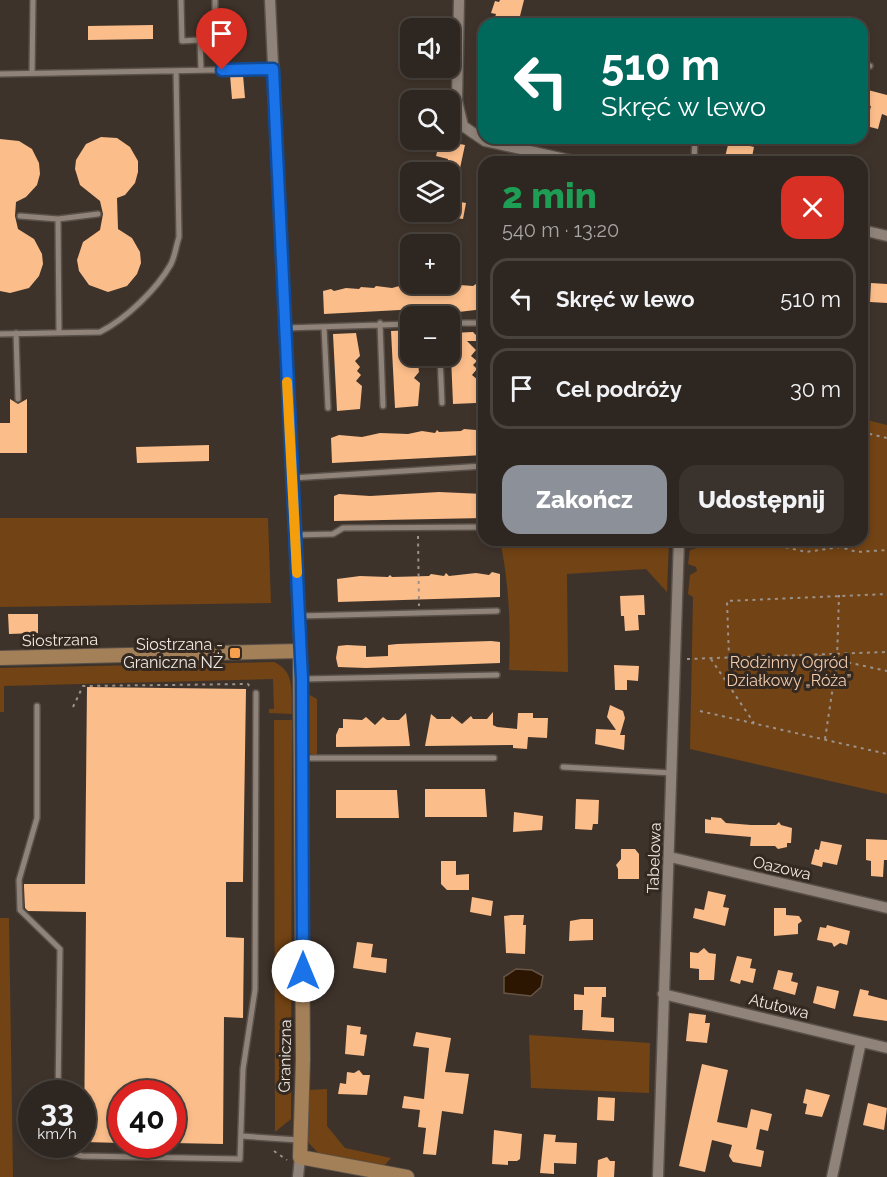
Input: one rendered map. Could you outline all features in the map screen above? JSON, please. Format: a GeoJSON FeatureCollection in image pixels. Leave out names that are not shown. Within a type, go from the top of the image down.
{"type":"FeatureCollection","features":[{"type":"Feature","properties":{"kind":"street","name":"Graniczna"},"geometry":{"type":"LineString","coordinates":[[270,0],[302,679],[303,1059],[300,1140],[295,1161],[298,1177]]}},
{"type":"Feature","properties":{"kind":"street"},"geometry":{"type":"LineString","coordinates":[[459,0],[457,101],[463,126],[478,137]]}},
{"type":"Feature","properties":{"kind":"street"},"geometry":{"type":"LineString","coordinates":[[494,144],[533,156]]}},
{"type":"Feature","properties":{"kind":"street"},"geometry":{"type":"LineString","coordinates":[[868,231],[887,236]]}},
{"type":"Feature","properties":{"kind":"street","name":"Tabelowa"},"geometry":{"type":"LineString","coordinates":[[658,1177],[679,546]]}},
{"type":"Feature","properties":{"kind":"street","name":"Siostrzana"},"geometry":{"type":"LineString","coordinates":[[0,658],[300,651]]}},
{"type":"Feature","properties":{"kind":"street","name":"Oazowa"},"geometry":{"type":"LineString","coordinates":[[670,857],[887,908]]}},
{"type":"Feature","properties":{"kind":"street","name":"Atutowa"},"geometry":{"type":"LineString","coordinates":[[663,994],[887,1048]]}},
{"type":"Feature","properties":{"kind":"street"},"geometry":{"type":"LineString","coordinates":[[832,1177],[861,1042]]}},
{"type":"Feature","properties":{"kind":"street"},"geometry":{"type":"LineString","coordinates":[[295,1161],[407,1177]]}},
{"type":"Feature","properties":{"kind":"lane"},"geometry":{"type":"LineString","coordinates":[[32,73],[33,0]]}},
{"type":"Feature","properties":{"kind":"lane"},"geometry":{"type":"LineString","coordinates":[[181,0],[182,41],[215,39],[215,0]]}},
{"type":"Feature","properties":{"kind":"lane"},"geometry":{"type":"LineString","coordinates":[[200,40],[201,70]]}},
{"type":"Feature","properties":{"kind":"lane"},"geometry":{"type":"LineString","coordinates":[[0,74],[273,69]]}},
{"type":"Feature","properties":{"kind":"lane"},"geometry":{"type":"LineString","coordinates":[[0,334],[100,332],[112,326],[155,285],[171,263],[179,237],[176,71]]}},
{"type":"Feature","properties":{"kind":"lane"},"geometry":{"type":"LineString","coordinates":[[20,216],[58,219],[98,214]]}},
{"type":"Feature","properties":{"kind":"lane"},"geometry":{"type":"LineString","coordinates":[[58,219],[59,333]]}},
{"type":"Feature","properties":{"kind":"lane"},"geometry":{"type":"LineString","coordinates":[[380,324],[383,406]]}},
{"type":"Feature","properties":{"kind":"lane"},"geometry":{"type":"LineString","coordinates":[[285,328],[400,324]]}},
{"type":"Feature","properties":{"kind":"lane"},"geometry":{"type":"LineString","coordinates":[[460,324],[478,325]]}},
{"type":"Feature","properties":{"kind":"lane"},"geometry":{"type":"LineString","coordinates":[[324,327],[328,408]]}},
{"type":"Feature","properties":{"kind":"lane"},"geometry":{"type":"LineString","coordinates":[[16,333],[18,399]]}},
{"type":"Feature","properties":{"kind":"lane"},"geometry":{"type":"LineString","coordinates":[[440,366],[442,403]]}},
{"type":"Feature","properties":{"kind":"lane"},"geometry":{"type":"LineString","coordinates":[[292,478],[478,466]]}},
{"type":"Feature","properties":{"kind":"lane"},"geometry":{"type":"LineString","coordinates":[[295,535],[333,534],[343,528],[478,527]]}},
{"type":"Feature","properties":{"kind":"lane"},"geometry":{"type":"LineString","coordinates":[[299,616],[497,611]]}},
{"type":"Feature","properties":{"kind":"lane"},"geometry":{"type":"LineString","coordinates":[[302,679],[497,675]]}},
{"type":"Feature","properties":{"kind":"lane"},"geometry":{"type":"LineString","coordinates":[[96,1156],[240,1159],[243,1070],[255,990],[256,693]]}},
{"type":"Feature","properties":{"kind":"lane"},"geometry":{"type":"LineString","coordinates":[[37,706],[37,818],[20,880],[20,910],[60,949],[58,1080]]}},
{"type":"Feature","properties":{"kind":"lane"},"geometry":{"type":"LineString","coordinates":[[302,758],[494,758]]}},
{"type":"Feature","properties":{"kind":"lane"},"geometry":{"type":"LineString","coordinates":[[563,767],[672,773]]}},
{"type":"Feature","properties":{"kind":"lane"},"geometry":{"type":"LineString","coordinates":[[240,1136],[300,1140]]}},
{"type":"Feature","properties":{"kind":"path"},"geometry":{"type":"LineString","coordinates":[[868,433],[887,438]]}},
{"type":"Feature","properties":{"kind":"path"},"geometry":{"type":"LineString","coordinates":[[417,528],[419,613]]}},
{"type":"Feature","properties":{"kind":"path"},"geometry":{"type":"LineString","coordinates":[[780,546],[806,552],[840,548],[857,552],[887,550]]}},
{"type":"Feature","properties":{"kind":"path"},"geometry":{"type":"LineString","coordinates":[[729,658],[727,601],[887,594]]}},
{"type":"Feature","properties":{"kind":"path"},"geometry":{"type":"LineString","coordinates":[[825,740],[837,660],[839,596]]}},
{"type":"Feature","properties":{"kind":"path"},"geometry":{"type":"LineString","coordinates":[[692,659],[887,652]]}},
{"type":"Feature","properties":{"kind":"path"},"geometry":{"type":"LineString","coordinates":[[813,655],[887,671]]}},
{"type":"Feature","properties":{"kind":"path"},"geometry":{"type":"LineString","coordinates":[[711,658],[754,723]]}},
{"type":"Feature","properties":{"kind":"path"},"geometry":{"type":"LineString","coordinates":[[74,707],[82,686],[248,684],[256,693]]}},
{"type":"Feature","properties":{"kind":"path"},"geometry":{"type":"LineString","coordinates":[[700,711],[887,754]]}},
{"type":"Feature","properties":{"kind":"path"},"geometry":{"type":"LineString","coordinates":[[274,1151],[295,1161]]}},
{"type":"Feature","properties":{"kind":"green space","name":"Rodzinny Ogród Działkowy „Róża”"},"geometry":{"type":"Polygon","coordinates":[[[868,420],[887,425],[887,794],[690,749],[693,597],[688,594],[690,575],[697,571],[696,567],[688,564],[690,550],[698,546],[868,546],[868,420]]]}},
{"type":"Feature","properties":{"kind":"green space"},"geometry":{"type":"Polygon","coordinates":[[[0,518],[268,518],[271,603],[0,607],[0,518]]]}},
{"type":"Feature","properties":{"kind":"green space"},"geometry":{"type":"Polygon","coordinates":[[[501,546],[669,546],[667,592],[646,569],[567,574],[568,672],[509,670],[509,605],[501,546]]]}},
{"type":"Feature","properties":{"kind":"green space"},"geometry":{"type":"Polygon","coordinates":[[[274,662],[286,671],[289,677],[292,691],[292,714],[269,713],[269,709],[274,709],[273,679],[4,686],[4,712],[0,712],[0,668],[274,662]]]}},
{"type":"Feature","properties":{"kind":"green space"},"geometry":{"type":"Polygon","coordinates":[[[308,694],[317,699],[317,756],[309,753],[308,694]]]}},
{"type":"Feature","properties":{"kind":"green space"},"geometry":{"type":"Polygon","coordinates":[[[274,720],[292,720],[291,1119],[275,1132],[274,720]]]}},
{"type":"Feature","properties":{"kind":"green space"},"geometry":{"type":"Polygon","coordinates":[[[0,918],[9,918],[13,1177],[0,1177],[0,918]]]}},
{"type":"Feature","properties":{"kind":"green space"},"geometry":{"type":"Polygon","coordinates":[[[529,1035],[650,1043],[649,1093],[531,1088],[529,1035]]]}},
{"type":"Feature","properties":{"kind":"green space"},"geometry":{"type":"Polygon","coordinates":[[[327,1089],[327,1126],[345,1148],[391,1158],[384,1166],[318,1153],[308,1142],[309,1090],[327,1089]]]}},
{"type":"Feature","properties":{"kind":"shaded area"},"geometry":{"type":"Polygon","coordinates":[[[516,969],[532,970],[543,976],[541,987],[531,996],[504,993],[504,977],[516,969]]]}},
{"type":"Feature","properties":{"kind":"building"},"geometry":{"type":"Polygon","coordinates":[[[500,0],[524,0],[520,18],[495,18],[496,14],[491,13],[495,1],[500,0]]]}},
{"type":"Feature","properties":{"kind":"building"},"geometry":{"type":"Polygon","coordinates":[[[153,25],[153,39],[88,40],[88,26],[153,25]]]}},
{"type":"Feature","properties":{"kind":"building"},"geometry":{"type":"Polygon","coordinates":[[[230,75],[243,75],[245,98],[232,99],[230,75]]]}},
{"type":"Feature","properties":{"kind":"building"},"geometry":{"type":"Polygon","coordinates":[[[868,90],[887,95],[887,116],[882,114],[878,129],[868,126],[871,106],[868,105],[868,90]]]}},
{"type":"Feature","properties":{"kind":"building"},"geometry":{"type":"Polygon","coordinates":[[[101,137],[117,138],[130,147],[138,161],[135,183],[125,195],[117,198],[118,229],[132,238],[140,252],[141,263],[137,274],[127,286],[108,292],[89,285],[79,271],[77,260],[83,242],[100,230],[103,214],[100,201],[80,185],[75,169],[76,160],[86,144],[101,137]]]}},
{"type":"Feature","properties":{"kind":"building"},"geometry":{"type":"Polygon","coordinates":[[[0,139],[19,141],[32,149],[39,163],[40,174],[37,185],[26,197],[16,202],[15,216],[18,229],[34,239],[42,254],[43,264],[39,276],[29,288],[10,293],[0,291],[0,139]]]}},
{"type":"Feature","properties":{"kind":"building"},"geometry":{"type":"Polygon","coordinates":[[[460,144],[465,145],[460,168],[460,162],[447,162],[448,159],[436,156],[438,150],[460,150],[460,144]]]}},
{"type":"Feature","properties":{"kind":"building"},"geometry":{"type":"Polygon","coordinates":[[[728,144],[754,147],[752,156],[725,156],[728,144]]]}},
{"type":"Feature","properties":{"kind":"building"},"geometry":{"type":"Polygon","coordinates":[[[460,202],[466,203],[463,219],[460,219],[460,202]]]}},
{"type":"Feature","properties":{"kind":"building"},"geometry":{"type":"Polygon","coordinates":[[[871,283],[887,284],[887,303],[870,302],[871,283]]]}},
{"type":"Feature","properties":{"kind":"building"},"geometry":{"type":"Polygon","coordinates":[[[478,284],[478,310],[460,312],[460,306],[400,306],[400,310],[324,314],[323,291],[374,288],[376,286],[392,288],[400,286],[400,294],[460,294],[460,285],[478,284]]]}},
{"type":"Feature","properties":{"kind":"building"},"geometry":{"type":"Polygon","coordinates":[[[391,331],[400,331],[400,366],[418,366],[419,372],[414,378],[420,383],[418,406],[395,408],[391,331]]]}},
{"type":"Feature","properties":{"kind":"building"},"geometry":{"type":"Polygon","coordinates":[[[473,332],[478,337],[478,341],[467,341],[476,350],[471,356],[477,361],[473,365],[477,369],[472,375],[478,380],[476,403],[453,404],[451,366],[460,366],[460,333],[473,332]]]}},
{"type":"Feature","properties":{"kind":"building"},"geometry":{"type":"Polygon","coordinates":[[[356,333],[360,356],[355,361],[360,367],[357,371],[361,375],[356,381],[362,386],[360,409],[337,411],[333,334],[356,333]]]}},
{"type":"Feature","properties":{"kind":"building"},"geometry":{"type":"Polygon","coordinates":[[[10,399],[18,404],[27,399],[27,453],[0,453],[0,423],[10,423],[10,399]]]}},
{"type":"Feature","properties":{"kind":"building"},"geometry":{"type":"Polygon","coordinates":[[[478,429],[478,455],[332,463],[331,438],[339,435],[362,437],[380,433],[408,434],[422,431],[435,433],[437,430],[439,432],[478,429]]]}},
{"type":"Feature","properties":{"kind":"building"},"geometry":{"type":"Polygon","coordinates":[[[209,445],[209,461],[137,463],[136,447],[209,445]]]}},
{"type":"Feature","properties":{"kind":"building"},"geometry":{"type":"Polygon","coordinates":[[[439,492],[478,494],[478,518],[334,521],[334,496],[339,494],[370,496],[439,492]]]}},
{"type":"Feature","properties":{"kind":"building"},"geometry":{"type":"Polygon","coordinates":[[[492,572],[500,574],[500,597],[338,602],[337,579],[360,576],[388,577],[390,575],[392,577],[429,576],[431,574],[444,576],[446,573],[449,576],[476,573],[489,575],[492,572]]]}},
{"type":"Feature","properties":{"kind":"building"},"geometry":{"type":"Polygon","coordinates":[[[644,595],[645,615],[638,615],[639,630],[625,631],[624,616],[621,616],[620,596],[644,595]]]}},
{"type":"Feature","properties":{"kind":"building"},"geometry":{"type":"Polygon","coordinates":[[[8,614],[38,614],[38,633],[9,634],[8,614]]]}},
{"type":"Feature","properties":{"kind":"building"},"geometry":{"type":"Polygon","coordinates":[[[500,642],[500,663],[366,668],[338,667],[336,658],[338,646],[347,645],[366,646],[366,657],[388,656],[388,645],[500,642]]]}},
{"type":"Feature","properties":{"kind":"building"},"geometry":{"type":"Polygon","coordinates":[[[614,665],[639,666],[638,681],[627,680],[627,690],[615,690],[614,665]]]}},
{"type":"Feature","properties":{"kind":"building"},"geometry":{"type":"Polygon","coordinates":[[[87,687],[246,689],[243,882],[226,882],[226,937],[244,938],[243,1018],[224,1017],[223,1144],[186,1143],[186,1080],[108,1080],[108,1143],[96,1142],[96,1080],[85,1080],[86,912],[28,911],[25,908],[24,884],[85,884],[87,687]]]}},
{"type":"Feature","properties":{"kind":"building"},"geometry":{"type":"Polygon","coordinates":[[[610,705],[623,711],[625,718],[620,735],[625,735],[624,750],[595,744],[596,729],[616,730],[607,717],[610,705]]]}},
{"type":"Feature","properties":{"kind":"building"},"geometry":{"type":"Polygon","coordinates":[[[493,712],[493,725],[497,727],[517,729],[518,713],[533,713],[533,718],[548,718],[547,738],[528,737],[527,749],[513,748],[513,745],[425,746],[431,714],[437,719],[450,719],[452,716],[462,724],[471,716],[473,719],[487,719],[493,712]]]}},
{"type":"Feature","properties":{"kind":"building"},"geometry":{"type":"Polygon","coordinates":[[[406,713],[410,746],[336,747],[336,735],[339,728],[343,728],[343,719],[362,720],[366,717],[375,725],[383,717],[387,720],[399,720],[406,713]]]}},
{"type":"Feature","properties":{"kind":"building"},"geometry":{"type":"Polygon","coordinates":[[[425,789],[485,789],[487,817],[425,817],[425,789]]]}},
{"type":"Feature","properties":{"kind":"building"},"geometry":{"type":"Polygon","coordinates":[[[336,790],[397,790],[399,818],[336,818],[336,790]]]}},
{"type":"Feature","properties":{"kind":"building"},"geometry":{"type":"Polygon","coordinates":[[[576,799],[599,800],[598,824],[593,824],[592,830],[575,829],[576,799]]]}},
{"type":"Feature","properties":{"kind":"building"},"geometry":{"type":"Polygon","coordinates":[[[514,812],[543,816],[542,830],[513,832],[514,812]]]}},
{"type":"Feature","properties":{"kind":"building"},"geometry":{"type":"Polygon","coordinates":[[[711,817],[721,818],[726,823],[751,825],[776,825],[779,822],[781,825],[792,828],[791,843],[787,843],[787,847],[778,849],[775,846],[750,846],[751,837],[705,833],[705,819],[711,820],[711,817]]]}},
{"type":"Feature","properties":{"kind":"building"},"geometry":{"type":"Polygon","coordinates":[[[866,839],[887,840],[887,860],[884,860],[883,877],[871,876],[871,861],[866,860],[866,839]]]}},
{"type":"Feature","properties":{"kind":"building"},"geometry":{"type":"Polygon","coordinates":[[[821,841],[842,845],[837,865],[823,862],[822,867],[811,864],[815,849],[819,850],[821,841]]]}},
{"type":"Feature","properties":{"kind":"building"},"geometry":{"type":"Polygon","coordinates":[[[621,849],[635,849],[639,854],[639,879],[618,879],[616,865],[621,859],[621,849]]]}},
{"type":"Feature","properties":{"kind":"building"},"geometry":{"type":"Polygon","coordinates":[[[441,861],[456,861],[456,875],[469,874],[469,890],[447,890],[441,884],[441,861]]]}},
{"type":"Feature","properties":{"kind":"building"},"geometry":{"type":"Polygon","coordinates":[[[708,891],[726,895],[723,907],[729,908],[725,926],[693,918],[695,908],[704,910],[708,891]]]}},
{"type":"Feature","properties":{"kind":"building"},"geometry":{"type":"Polygon","coordinates":[[[472,897],[493,901],[491,916],[470,912],[472,897]]]}},
{"type":"Feature","properties":{"kind":"building"},"geometry":{"type":"Polygon","coordinates":[[[774,908],[786,908],[786,915],[799,916],[802,921],[798,924],[798,934],[774,936],[774,908]]]}},
{"type":"Feature","properties":{"kind":"building"},"geometry":{"type":"Polygon","coordinates":[[[524,915],[525,954],[506,953],[504,916],[524,915]]]}},
{"type":"Feature","properties":{"kind":"building"},"geometry":{"type":"Polygon","coordinates":[[[593,919],[593,940],[569,941],[570,921],[593,919]]]}},
{"type":"Feature","properties":{"kind":"building"},"geometry":{"type":"Polygon","coordinates":[[[827,925],[850,931],[847,945],[840,943],[834,947],[832,943],[817,940],[820,927],[826,928],[827,925]]]}},
{"type":"Feature","properties":{"kind":"building"},"geometry":{"type":"Polygon","coordinates":[[[357,942],[373,944],[371,957],[387,959],[386,973],[353,968],[357,942]]]}},
{"type":"Feature","properties":{"kind":"building"},"geometry":{"type":"Polygon","coordinates":[[[704,948],[709,953],[716,954],[714,980],[699,980],[699,969],[690,968],[690,952],[698,953],[704,948]]]}},
{"type":"Feature","properties":{"kind":"building"},"geometry":{"type":"Polygon","coordinates":[[[737,956],[752,959],[750,968],[756,969],[753,983],[741,980],[740,984],[730,981],[737,956]]]}},
{"type":"Feature","properties":{"kind":"building"},"geometry":{"type":"Polygon","coordinates":[[[778,970],[793,973],[791,981],[798,983],[795,995],[773,989],[778,970]]]}},
{"type":"Feature","properties":{"kind":"building"},"geometry":{"type":"Polygon","coordinates":[[[817,986],[839,991],[835,1009],[813,1003],[817,986]]]}},
{"type":"Feature","properties":{"kind":"building"},"geometry":{"type":"Polygon","coordinates":[[[584,987],[606,987],[606,997],[602,997],[601,1017],[614,1018],[614,1032],[582,1030],[583,1010],[574,1010],[574,994],[584,995],[584,987]]]}},
{"type":"Feature","properties":{"kind":"building"},"geometry":{"type":"Polygon","coordinates":[[[860,989],[869,991],[868,995],[887,1000],[887,1021],[853,1016],[860,989]]]}},
{"type":"Feature","properties":{"kind":"building"},"geometry":{"type":"Polygon","coordinates":[[[689,1013],[706,1015],[705,1023],[710,1023],[707,1043],[686,1041],[689,1013]]]}},
{"type":"Feature","properties":{"kind":"building"},"geometry":{"type":"Polygon","coordinates":[[[347,1025],[361,1027],[360,1034],[367,1035],[364,1056],[345,1054],[347,1025]]]}},
{"type":"Feature","properties":{"kind":"building"},"geometry":{"type":"Polygon","coordinates":[[[416,1032],[451,1038],[445,1072],[469,1074],[463,1114],[442,1111],[436,1155],[423,1154],[426,1128],[418,1127],[420,1110],[402,1108],[404,1096],[424,1099],[429,1048],[413,1046],[416,1032]]]}},
{"type":"Feature","properties":{"kind":"building"},"geometry":{"type":"Polygon","coordinates":[[[702,1064],[728,1070],[717,1122],[747,1128],[751,1109],[772,1114],[768,1131],[760,1129],[756,1149],[764,1151],[761,1167],[733,1162],[729,1156],[732,1145],[712,1140],[705,1172],[679,1166],[702,1064]]]}},
{"type":"Feature","properties":{"kind":"building"},"geometry":{"type":"Polygon","coordinates":[[[359,1070],[363,1075],[370,1075],[367,1095],[338,1094],[340,1083],[346,1084],[347,1072],[354,1073],[359,1070]]]}},
{"type":"Feature","properties":{"kind":"building"},"geometry":{"type":"Polygon","coordinates":[[[806,1089],[830,1095],[822,1117],[805,1114],[807,1104],[803,1103],[806,1089]]]}},
{"type":"Feature","properties":{"kind":"building"},"geometry":{"type":"Polygon","coordinates":[[[598,1097],[615,1098],[614,1121],[597,1120],[598,1097]]]}},
{"type":"Feature","properties":{"kind":"building"},"geometry":{"type":"Polygon","coordinates":[[[868,1103],[887,1108],[884,1130],[863,1125],[868,1103]]]}},
{"type":"Feature","properties":{"kind":"building"},"geometry":{"type":"Polygon","coordinates":[[[494,1130],[522,1134],[520,1159],[508,1161],[508,1165],[492,1164],[494,1130]]]}},
{"type":"Feature","properties":{"kind":"building"},"geometry":{"type":"Polygon","coordinates":[[[544,1134],[556,1135],[555,1142],[577,1143],[576,1164],[554,1163],[554,1174],[540,1173],[544,1134]]]}},
{"type":"Feature","properties":{"kind":"building"},"geometry":{"type":"Polygon","coordinates":[[[607,1157],[610,1161],[615,1161],[614,1177],[597,1177],[598,1160],[607,1157]]]}},
{"type":"Feature","properties":{"kind":"slow traffic"},"geometry":{"type":"LineString","coordinates":[[287,382],[297,573]]}},
{"type":"Feature","properties":{"kind":"place","name":"Siostrzana - Graniczna NŻ"},"geometry":{"type":"Point","coordinates":[235,653]}},
{"type":"Feature","properties":{"kind":"route"},"geometry":{"type":"LineString","coordinates":[[222,70],[273,69],[302,679],[303,971]]}}]}
